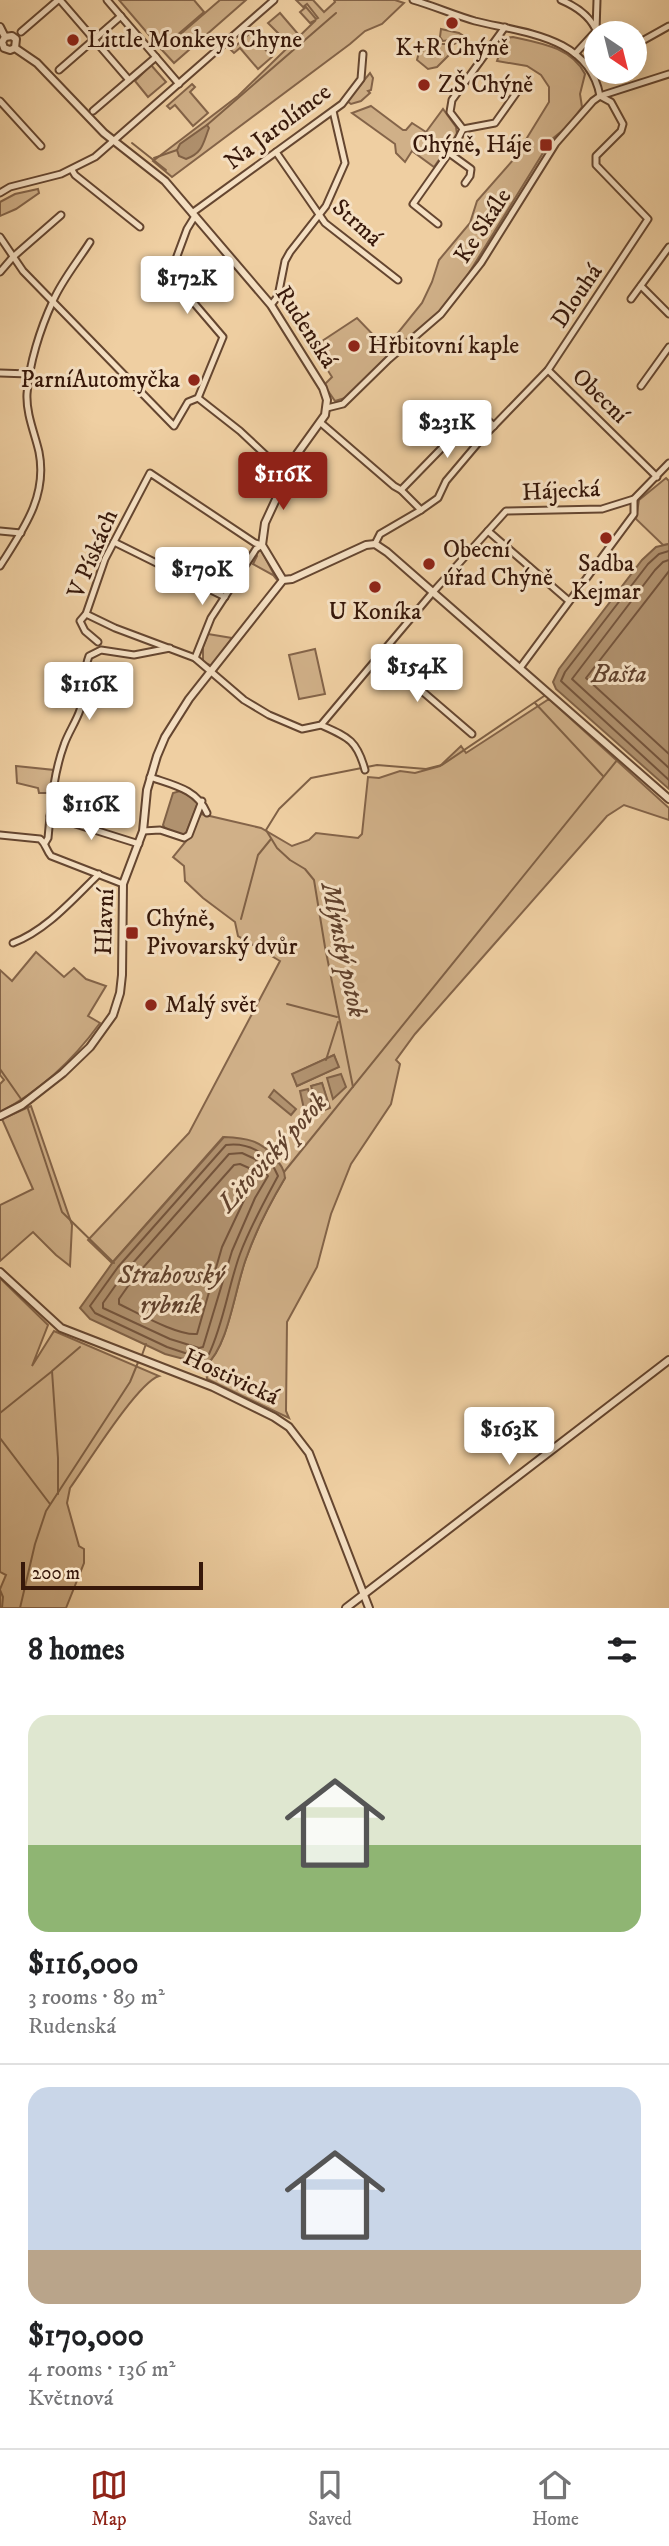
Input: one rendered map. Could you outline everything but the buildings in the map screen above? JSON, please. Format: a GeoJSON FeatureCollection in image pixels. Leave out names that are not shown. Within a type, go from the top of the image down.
{"type":"FeatureCollection","features":[{"type":"Feature","properties":{"kind":"street"},"geometry":{"type":"LineString","coordinates":[[21,32],[59,0],[129,80]]}},
{"type":"Feature","properties":{"kind":"street"},"geometry":{"type":"LineString","coordinates":[[107,0],[179,84]]}},
{"type":"Feature","properties":{"kind":"street"},"geometry":{"type":"LineString","coordinates":[[0,193],[10,187],[72,170],[95,157],[274,0]]}},
{"type":"Feature","properties":{"kind":"street"},"geometry":{"type":"LineString","coordinates":[[413,0],[475,20],[552,39],[575,54],[591,71],[600,96]]}},
{"type":"Feature","properties":{"kind":"street"},"geometry":{"type":"LineString","coordinates":[[561,0],[572,4],[591,21]]}},
{"type":"Feature","properties":{"kind":"street"},"geometry":{"type":"LineString","coordinates":[[597,0],[597,21]]}},
{"type":"Feature","properties":{"kind":"street"},"geometry":{"type":"LineString","coordinates":[[262,1],[267,6]]}},
{"type":"Feature","properties":{"kind":"street"},"geometry":{"type":"LineString","coordinates":[[59,70],[121,16]]}},
{"type":"Feature","properties":{"kind":"street"},"geometry":{"type":"LineString","coordinates":[[648,38],[669,26]]}},
{"type":"Feature","properties":{"kind":"street","name":"Rudenská"},"geometry":{"type":"LineString","coordinates":[[0,27],[5,37],[14,37],[17,41],[15,48],[37,63],[79,109],[165,181],[271,305],[323,388],[327,408],[321,423],[297,454],[269,511],[262,544]]}},
{"type":"Feature","properties":{"kind":"street"},"geometry":{"type":"LineString","coordinates":[[463,129],[452,116],[450,105],[505,27]]}},
{"type":"Feature","properties":{"kind":"street"},"geometry":{"type":"LineString","coordinates":[[5,37],[2,50],[15,48]]}},
{"type":"Feature","properties":{"kind":"street"},"geometry":{"type":"LineString","coordinates":[[575,54],[584,45]]}},
{"type":"Feature","properties":{"kind":"street","name":"Na Jarolímce"},"geometry":{"type":"LineString","coordinates":[[193,214],[333,111],[361,79],[363,54]]}},
{"type":"Feature","properties":{"kind":"street"},"geometry":{"type":"LineString","coordinates":[[93,111],[156,57]]}},
{"type":"Feature","properties":{"kind":"street","name":"Ke Skále"},"geometry":{"type":"LineString","coordinates":[[327,408],[343,404],[389,359],[442,314],[481,263],[556,143],[593,101],[600,96],[669,74]]}},
{"type":"Feature","properties":{"kind":"street"},"geometry":{"type":"LineString","coordinates":[[438,224],[413,204],[463,129],[495,123],[517,92]]}},
{"type":"Feature","properties":{"kind":"street","name":"Dlouhá"},"geometry":{"type":"LineString","coordinates":[[375,544],[380,534],[438,498],[446,481],[548,370],[648,219],[596,164],[596,156],[621,131],[623,124],[611,102],[600,96]]}},
{"type":"Feature","properties":{"kind":"street"},"geometry":{"type":"LineString","coordinates":[[0,101],[41,146]]}},
{"type":"Feature","properties":{"kind":"street"},"geometry":{"type":"LineString","coordinates":[[271,305],[278,296],[285,261],[333,195],[345,163],[333,111]]}},
{"type":"Feature","properties":{"kind":"street","name":"Strmá"},"geometry":{"type":"LineString","coordinates":[[276,152],[325,223],[398,280]]}},
{"type":"Feature","properties":{"kind":"street"},"geometry":{"type":"LineString","coordinates":[[449,153],[471,169],[465,183]]}},
{"type":"Feature","properties":{"kind":"street"},"geometry":{"type":"LineString","coordinates":[[72,170],[75,176],[140,227]]}},
{"type":"Feature","properties":{"kind":"street"},"geometry":{"type":"LineString","coordinates":[[0,237],[13,257],[174,426],[188,402],[198,398],[223,337],[170,275],[193,214]]}},
{"type":"Feature","properties":{"kind":"street"},"geometry":{"type":"LineString","coordinates":[[0,272],[61,215]]}},
{"type":"Feature","properties":{"kind":"street"},"geometry":{"type":"LineString","coordinates":[[0,566],[37,501],[41,476],[27,399],[29,374],[53,300],[90,242]]}},
{"type":"Feature","properties":{"kind":"street"},"geometry":{"type":"LineString","coordinates":[[631,299],[669,247]]}},
{"type":"Feature","properties":{"kind":"street"},"geometry":{"type":"LineString","coordinates":[[642,286],[669,314]]}},
{"type":"Feature","properties":{"kind":"street"},"geometry":{"type":"LineString","coordinates":[[641,386],[669,347]]}},
{"type":"Feature","properties":{"kind":"street","name":"Obecní"},"geometry":{"type":"LineString","coordinates":[[548,370],[657,477]]}},
{"type":"Feature","properties":{"kind":"street"},"geometry":{"type":"LineString","coordinates":[[0,373],[29,374]]}},
{"type":"Feature","properties":{"kind":"street"},"geometry":{"type":"LineString","coordinates":[[198,398],[240,431],[287,475]]}},
{"type":"Feature","properties":{"kind":"street"},"geometry":{"type":"LineString","coordinates":[[401,489],[474,415],[480,413],[494,426]]}},
{"type":"Feature","properties":{"kind":"street"},"geometry":{"type":"LineString","coordinates":[[321,423],[394,486],[401,489],[421,510]]}},
{"type":"Feature","properties":{"kind":"street","name":"Hájecká"},"geometry":{"type":"LineString","coordinates":[[321,725],[433,592],[506,511],[602,509],[634,499],[669,463]]}},
{"type":"Feature","properties":{"kind":"street","name":"V Pískách"},"geometry":{"type":"LineString","coordinates":[[98,642],[80,626],[80,621],[86,614],[105,559],[150,473],[255,543],[262,544]]}},
{"type":"Feature","properties":{"kind":"street"},"geometry":{"type":"LineString","coordinates":[[520,668],[634,514],[634,499]]}},
{"type":"Feature","properties":{"kind":"street"},"geometry":{"type":"LineString","coordinates":[[0,531],[21,533]]}},
{"type":"Feature","properties":{"kind":"street"},"geometry":{"type":"LineString","coordinates":[[488,531],[569,601]]}},
{"type":"Feature","properties":{"kind":"street"},"geometry":{"type":"LineString","coordinates":[[114,542],[225,597]]}},
{"type":"Feature","properties":{"kind":"street"},"geometry":{"type":"LineString","coordinates":[[194,658],[211,618],[256,549],[262,544],[283,580],[292,579],[366,545],[375,544],[669,799]]}},
{"type":"Feature","properties":{"kind":"street","name":"Hlavní"},"geometry":{"type":"LineString","coordinates":[[0,1116],[22,1105],[63,1073],[90,1047],[113,1015],[122,975],[123,884],[143,831],[150,777],[164,737],[189,699],[283,580]]}},
{"type":"Feature","properties":{"kind":"street"},"geometry":{"type":"LineString","coordinates":[[86,614],[194,658],[244,700],[269,715],[302,729],[321,725],[342,734],[359,749],[365,770]]}},
{"type":"Feature","properties":{"kind":"street"},"geometry":{"type":"LineString","coordinates":[[45,843],[48,838],[56,774],[64,746],[80,710],[89,656],[101,650],[134,654],[170,648]]}},
{"type":"Feature","properties":{"kind":"street"},"geometry":{"type":"LineString","coordinates":[[380,655],[472,734]]}},
{"type":"Feature","properties":{"kind":"street"},"geometry":{"type":"LineString","coordinates":[[150,777],[187,790],[202,801],[207,813]]}},
{"type":"Feature","properties":{"kind":"street"},"geometry":{"type":"LineString","coordinates":[[143,831],[160,830],[184,838],[189,835],[202,801]]}},
{"type":"Feature","properties":{"kind":"street"},"geometry":{"type":"LineString","coordinates":[[50,816],[139,844]]}},
{"type":"Feature","properties":{"kind":"street"},"geometry":{"type":"LineString","coordinates":[[0,835],[40,839],[51,856],[123,884]]}},
{"type":"Feature","properties":{"kind":"street"},"geometry":{"type":"LineString","coordinates":[[13,943],[30,936],[63,910],[99,874]]}},
{"type":"Feature","properties":{"kind":"street","name":"Hostivická"},"geometry":{"type":"LineString","coordinates":[[0,1272],[61,1328],[213,1387],[289,1427],[309,1453],[369,1608]]}},
{"type":"Feature","properties":{"kind":"street"},"geometry":{"type":"LineString","coordinates":[[346,1608],[669,1360]]}},
{"type":"Feature","properties":{"kind":"shaded area"},"geometry":{"type":"Polygon","coordinates":[[[119,0],[194,0],[204,12],[161,49],[119,0]]]}},
{"type":"Feature","properties":{"kind":"shaded area"},"geometry":{"type":"Polygon","coordinates":[[[220,0],[246,0],[174,63],[162,50],[220,0]]]}},
{"type":"Feature","properties":{"kind":"shaded area"},"geometry":{"type":"Polygon","coordinates":[[[296,0],[313,0],[324,12],[334,0],[395,0],[404,3],[382,24],[365,31],[172,177],[153,161],[238,96],[316,20],[310,23],[300,12],[306,7],[318,18],[307,4],[303,7],[296,0]]]}},
{"type":"Feature","properties":{"kind":"shaded area"},"geometry":{"type":"Polygon","coordinates":[[[280,13],[298,34],[288,43],[268,23],[280,13]]]}},
{"type":"Feature","properties":{"kind":"shaded area"},"geometry":{"type":"Polygon","coordinates":[[[256,28],[258,31],[253,36],[272,57],[258,69],[240,48],[234,53],[231,50],[256,28]]]}},
{"type":"Feature","properties":{"kind":"shaded area"},"geometry":{"type":"Polygon","coordinates":[[[441,29],[459,33],[467,38],[454,44],[450,40],[443,41],[440,37],[441,29]]]}},
{"type":"Feature","properties":{"kind":"shaded area"},"geometry":{"type":"Polygon","coordinates":[[[505,38],[534,42],[554,48],[572,58],[584,72],[580,94],[582,107],[568,126],[551,140],[464,281],[441,310],[345,398],[335,401],[324,385],[332,377],[313,347],[357,318],[381,343],[397,334],[422,303],[439,260],[470,223],[477,201],[514,159],[549,102],[549,87],[541,75],[527,66],[497,61],[505,38]]]}},
{"type":"Feature","properties":{"kind":"shaded area"},"geometry":{"type":"Polygon","coordinates":[[[438,44],[450,47],[450,54],[437,67],[428,69],[417,60],[419,52],[438,44]]]}},
{"type":"Feature","properties":{"kind":"shaded area"},"geometry":{"type":"Polygon","coordinates":[[[151,65],[166,82],[148,97],[135,81],[151,65]]]}},
{"type":"Feature","properties":{"kind":"shaded area"},"geometry":{"type":"Polygon","coordinates":[[[370,73],[373,78],[371,90],[368,91],[370,93],[361,101],[351,104],[347,101],[370,73]]]}},
{"type":"Feature","properties":{"kind":"shaded area"},"geometry":{"type":"Polygon","coordinates":[[[192,84],[195,87],[190,92],[208,113],[193,126],[175,105],[170,109],[167,106],[192,84]]]}},
{"type":"Feature","properties":{"kind":"shaded area"},"geometry":{"type":"Polygon","coordinates":[[[371,106],[403,130],[412,123],[426,132],[443,109],[456,127],[457,134],[434,167],[412,151],[405,162],[396,153],[395,144],[352,113],[371,106]]]}},
{"type":"Feature","properties":{"kind":"shaded area"},"geometry":{"type":"Polygon","coordinates":[[[38,189],[39,193],[0,216],[0,202],[15,194],[38,189]]]}},
{"type":"Feature","properties":{"kind":"shaded area"},"geometry":{"type":"Polygon","coordinates":[[[666,478],[669,481],[669,544],[663,545],[636,519],[639,500],[666,478]]]}},
{"type":"Feature","properties":{"kind":"shaded area"},"geometry":{"type":"Polygon","coordinates":[[[261,550],[277,580],[253,564],[256,553],[261,550]]]}},
{"type":"Feature","properties":{"kind":"shaded area"},"geometry":{"type":"Polygon","coordinates":[[[208,634],[232,638],[212,666],[203,662],[203,647],[208,634]]]}},
{"type":"Feature","properties":{"kind":"shaded area"},"geometry":{"type":"Polygon","coordinates":[[[315,649],[325,694],[299,699],[289,655],[315,649]]]}},
{"type":"Feature","properties":{"kind":"shaded area"},"geometry":{"type":"Polygon","coordinates":[[[549,699],[669,808],[669,820],[624,805],[607,816],[415,1034],[396,1060],[400,1064],[391,1104],[351,1164],[331,1214],[317,1267],[287,1322],[286,1411],[289,1418],[207,1379],[206,1365],[214,1356],[226,1330],[255,1236],[285,1178],[223,1137],[112,1263],[88,1240],[189,1133],[280,961],[238,936],[235,922],[185,881],[184,866],[173,857],[187,840],[201,814],[261,828],[292,846],[309,840],[316,833],[358,838],[362,834],[368,777],[379,778],[400,771],[415,773],[440,766],[461,746],[466,753],[549,699]],[[334,1055],[293,1074],[297,1086],[338,1067],[334,1055]],[[322,1083],[312,1086],[320,1112],[329,1108],[322,1083]]]}},
{"type":"Feature","properties":{"kind":"shaded area"},"geometry":{"type":"Polygon","coordinates":[[[16,766],[54,770],[50,793],[39,793],[38,788],[17,783],[16,766]]]}},
{"type":"Feature","properties":{"kind":"shaded area"},"geometry":{"type":"Polygon","coordinates":[[[36,952],[64,977],[74,968],[86,979],[106,986],[88,1016],[100,1023],[55,1073],[15,1104],[0,1112],[0,1084],[4,1080],[0,1075],[0,970],[12,981],[36,952]]]}},
{"type":"Feature","properties":{"kind":"shaded area"},"geometry":{"type":"Polygon","coordinates":[[[31,1106],[72,1225],[70,1266],[33,1232],[0,1261],[0,1205],[33,1189],[2,1119],[31,1106]]]}},
{"type":"Feature","properties":{"kind":"shaded area"},"geometry":{"type":"Polygon","coordinates":[[[0,1278],[48,1325],[32,1366],[54,1331],[159,1376],[138,1393],[125,1409],[70,1488],[67,1503],[79,1546],[84,1549],[84,1563],[66,1608],[0,1608],[0,1589],[6,1575],[0,1572],[0,1278]]]}},
{"type":"Feature","properties":{"kind":"water"},"geometry":{"type":"Polygon","coordinates":[[[207,125],[209,128],[199,151],[186,159],[179,156],[177,150],[180,144],[207,125]]]}},
{"type":"Feature","properties":{"kind":"water","name":"Bašta"},"geometry":{"type":"Polygon","coordinates":[[[669,544],[669,789],[556,689],[553,682],[559,669],[642,560],[656,547],[669,544]]]}},
{"type":"Feature","properties":{"kind":"water"},"geometry":{"type":"Polygon","coordinates":[[[180,791],[197,800],[186,833],[181,835],[163,825],[173,793],[180,791]]]}},
{"type":"Feature","properties":{"kind":"water"},"geometry":{"type":"Polygon","coordinates":[[[334,1055],[339,1067],[297,1086],[292,1074],[334,1055]]]}},
{"type":"Feature","properties":{"kind":"water"},"geometry":{"type":"Polygon","coordinates":[[[341,1074],[346,1087],[333,1099],[327,1078],[341,1074]]]}},
{"type":"Feature","properties":{"kind":"water"},"geometry":{"type":"Polygon","coordinates":[[[322,1083],[330,1108],[319,1112],[311,1086],[322,1083]]]}},
{"type":"Feature","properties":{"kind":"water"},"geometry":{"type":"Polygon","coordinates":[[[308,1089],[315,1116],[306,1118],[300,1091],[308,1089]]]}},
{"type":"Feature","properties":{"kind":"water"},"geometry":{"type":"Polygon","coordinates":[[[274,1090],[296,1109],[291,1115],[269,1097],[274,1090]]]}},
{"type":"Feature","properties":{"kind":"water","name":"Strahovský rybník"},"geometry":{"type":"Polygon","coordinates":[[[224,1137],[246,1139],[264,1147],[280,1165],[285,1178],[255,1236],[226,1330],[214,1356],[206,1365],[165,1354],[90,1319],[80,1308],[113,1262],[224,1137]]]}},
{"type":"Feature","properties":{"kind":"waterway"},"geometry":{"type":"LineString","coordinates":[[207,125],[336,13]]}},
{"type":"Feature","properties":{"kind":"waterway"},"geometry":{"type":"LineString","coordinates":[[132,143],[166,170]]}},
{"type":"Feature","properties":{"kind":"waterway"},"geometry":{"type":"LineString","coordinates":[[154,158],[177,150]]}},
{"type":"Feature","properties":{"kind":"waterway","name":"Mlýnský potok"},"geometry":{"type":"LineString","coordinates":[[353,1087],[314,880],[305,869],[277,848],[266,830],[279,809],[311,778],[377,765],[426,769],[442,765],[547,694]]}},
{"type":"Feature","properties":{"kind":"waterway"},"geometry":{"type":"LineString","coordinates":[[535,703],[603,776]]}},
{"type":"Feature","properties":{"kind":"waterway","name":"Litovický potok"},"geometry":{"type":"LineString","coordinates":[[284,1172],[618,759]]}},
{"type":"Feature","properties":{"kind":"waterway"},"geometry":{"type":"LineString","coordinates":[[241,919],[258,855],[271,839]]}},
{"type":"Feature","properties":{"kind":"waterway"},"geometry":{"type":"LineString","coordinates":[[287,1004],[337,1017]]}},
{"type":"Feature","properties":{"kind":"waterway"},"geometry":{"type":"LineString","coordinates":[[326,1060],[338,1022]]}},
{"type":"Feature","properties":{"kind":"waterway"},"geometry":{"type":"LineString","coordinates":[[0,1069],[21,1099]]}},
{"type":"Feature","properties":{"kind":"waterway"},"geometry":{"type":"LineString","coordinates":[[27,1106],[62,1212],[114,1263]]}},
{"type":"Feature","properties":{"kind":"waterway","name":"Litovický potok"},"geometry":{"type":"LineString","coordinates":[[142,1355],[146,1344]]}},
{"type":"Feature","properties":{"kind":"waterway"},"geometry":{"type":"LineString","coordinates":[[58,1494],[52,1371],[80,1347]]}},
{"type":"Feature","properties":{"kind":"waterway","name":"Litovický potok"},"geometry":{"type":"LineString","coordinates":[[20,1608],[46,1511],[130,1382],[139,1360]]}},
{"type":"Feature","properties":{"kind":"waterway"},"geometry":{"type":"LineString","coordinates":[[0,1413],[51,1372]]}},
{"type":"Feature","properties":{"kind":"waterway"},"geometry":{"type":"LineString","coordinates":[[0,1438],[50,1504]]}},
{"type":"Feature","properties":{"kind":"waterway"},"geometry":{"type":"LineString","coordinates":[[0,1590],[3,1597],[2,1608]]}},
{"type":"Feature","properties":{"kind":"place","name":"K+R Chýně"},"geometry":{"type":"Point","coordinates":[452,23]}},
{"type":"Feature","properties":{"kind":"place","name":"Little Monkeys Chyne"},"geometry":{"type":"Point","coordinates":[73,40]}},
{"type":"Feature","properties":{"kind":"place","name":"ZŠ Chýně"},"geometry":{"type":"Point","coordinates":[424,85]}},
{"type":"Feature","properties":{"kind":"place","name":"Chýně, Háje"},"geometry":{"type":"Point","coordinates":[546,145]}},
{"type":"Feature","properties":{"kind":"place","name":"Hřbitovní kaple"},"geometry":{"type":"Point","coordinates":[354,346]}},
{"type":"Feature","properties":{"kind":"place","name":"ParníAutomyčka"},"geometry":{"type":"Point","coordinates":[194,380]}},
{"type":"Feature","properties":{"kind":"place","name":"Sadba Kejmar"},"geometry":{"type":"Point","coordinates":[606,538]}},
{"type":"Feature","properties":{"kind":"place","name":"Obecní úřad Chýně"},"geometry":{"type":"Point","coordinates":[429,564]}},
{"type":"Feature","properties":{"kind":"place","name":"U Koníka"},"geometry":{"type":"Point","coordinates":[375,587]}},
{"type":"Feature","properties":{"kind":"place","name":"Chýně, Pivovarský dvůr"},"geometry":{"type":"Point","coordinates":[132,933]}},
{"type":"Feature","properties":{"kind":"place","name":"Malý svět"},"geometry":{"type":"Point","coordinates":[151,1005]}}]}
